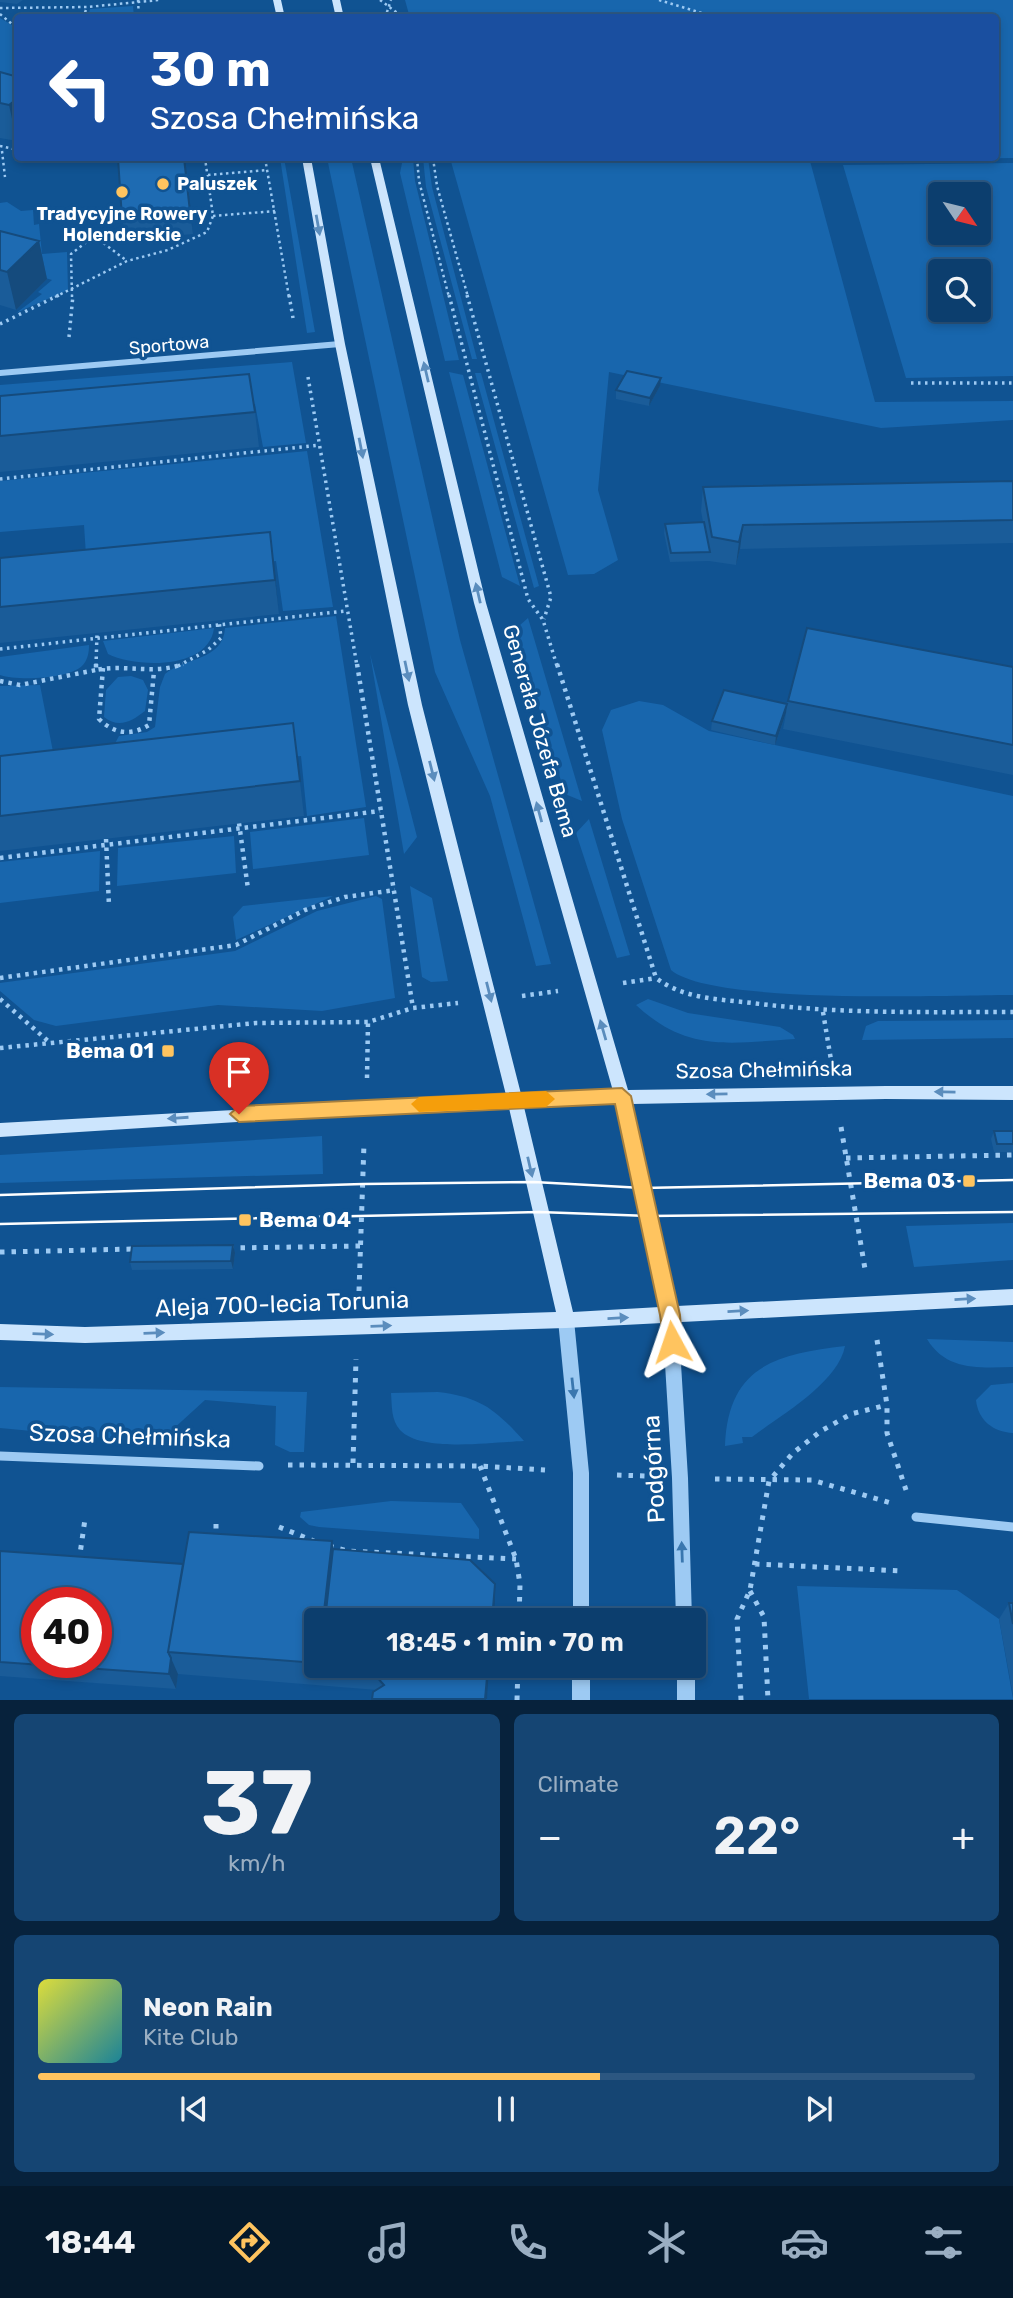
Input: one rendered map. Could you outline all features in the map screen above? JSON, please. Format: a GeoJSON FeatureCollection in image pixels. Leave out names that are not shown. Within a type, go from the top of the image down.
{"type":"FeatureCollection","features":[{"type":"Feature","properties":{"kind":"main road"},"geometry":{"type":"LineString","coordinates":[[307,161],[340,344],[415,705],[491,999],[566,1320],[1013,1297]]}},
{"type":"Feature","properties":{"kind":"main road","name":"Generała Józefa Bema"},"geometry":{"type":"LineString","coordinates":[[375,161],[480,603],[622,1096],[670,1315]]}},
{"type":"Feature","properties":{"kind":"main road","name":"Szosa Chełmińska"},"geometry":{"type":"LineString","coordinates":[[515,1100],[835,1091],[1013,1093]]}},
{"type":"Feature","properties":{"kind":"main road"},"geometry":{"type":"LineString","coordinates":[[0,1130],[515,1100]]}},
{"type":"Feature","properties":{"kind":"main road","name":"Aleja 700-lecia Torunia"},"geometry":{"type":"LineString","coordinates":[[0,1332],[85,1335],[566,1320]]}},
{"type":"Feature","properties":{"kind":"street","name":"Sportowa"},"geometry":{"type":"LineString","coordinates":[[0,373],[340,344]]}},
{"type":"Feature","properties":{"kind":"street","name":"Podgórna"},"geometry":{"type":"LineString","coordinates":[[670,1315],[680,1478],[684,1608]]}},
{"type":"Feature","properties":{"kind":"street"},"geometry":{"type":"LineString","coordinates":[[566,1320],[582,1473],[581,1608]]}},
{"type":"Feature","properties":{"kind":"street","name":"Szosa Chełmińska"},"geometry":{"type":"LineString","coordinates":[[0,1456],[259,1466]]}},
{"type":"Feature","properties":{"kind":"street"},"geometry":{"type":"LineString","coordinates":[[915,1517],[1013,1527]]}},
{"type":"Feature","properties":{"kind":"street"},"geometry":{"type":"LineString","coordinates":[[581,1678],[581,1699]]}},
{"type":"Feature","properties":{"kind":"street"},"geometry":{"type":"LineString","coordinates":[[686,1678],[687,1699]]}},
{"type":"Feature","properties":{"kind":"path"},"geometry":{"type":"LineString","coordinates":[[0,8],[87,8],[159,0]]}},
{"type":"Feature","properties":{"kind":"path"},"geometry":{"type":"LineString","coordinates":[[380,0],[399,14]]}},
{"type":"Feature","properties":{"kind":"path"},"geometry":{"type":"LineString","coordinates":[[386,14],[391,0]]}},
{"type":"Feature","properties":{"kind":"path"},"geometry":{"type":"LineString","coordinates":[[659,0],[705,14]]}},
{"type":"Feature","properties":{"kind":"path"},"geometry":{"type":"LineString","coordinates":[[85,14],[87,8]]}},
{"type":"Feature","properties":{"kind":"path"},"geometry":{"type":"LineString","coordinates":[[0,14],[14,26]]}},
{"type":"Feature","properties":{"kind":"path"},"geometry":{"type":"LineString","coordinates":[[1,152],[5,177]]}},
{"type":"Feature","properties":{"kind":"path"},"geometry":{"type":"LineString","coordinates":[[0,324],[127,261],[196,239],[212,225],[214,216],[206,161]]}},
{"type":"Feature","properties":{"kind":"path"},"geometry":{"type":"LineString","coordinates":[[266,161],[320,445],[395,890],[412,1008]]}},
{"type":"Feature","properties":{"kind":"path"},"geometry":{"type":"LineString","coordinates":[[417,161],[419,181],[528,599],[544,620],[656,978],[674,990],[685,993],[823,1012],[1013,1013]]}},
{"type":"Feature","properties":{"kind":"path"},"geometry":{"type":"LineString","coordinates":[[434,161],[440,197],[551,597],[544,620]]}},
{"type":"Feature","properties":{"kind":"path"},"geometry":{"type":"LineString","coordinates":[[208,175],[267,170]]}},
{"type":"Feature","properties":{"kind":"path"},"geometry":{"type":"LineString","coordinates":[[214,216],[275,211]]}},
{"type":"Feature","properties":{"kind":"path"},"geometry":{"type":"LineString","coordinates":[[69,340],[73,289],[71,254],[94,236],[127,261]]}},
{"type":"Feature","properties":{"kind":"path"},"geometry":{"type":"LineString","coordinates":[[911,383],[1013,383]]}},
{"type":"Feature","properties":{"kind":"path"},"geometry":{"type":"LineString","coordinates":[[0,479],[205,455],[320,445]]}},
{"type":"Feature","properties":{"kind":"path"},"geometry":{"type":"LineString","coordinates":[[98,462],[98,468]]}},
{"type":"Feature","properties":{"kind":"path"},"geometry":{"type":"LineString","coordinates":[[0,649],[97,635],[346,611]]}},
{"type":"Feature","properties":{"kind":"path"},"geometry":{"type":"LineString","coordinates":[[0,681],[20,685],[103,668],[125,667],[154,671],[190,661],[209,651],[221,638],[220,622]]}},
{"type":"Feature","properties":{"kind":"path"},"geometry":{"type":"LineString","coordinates":[[96,670],[97,635]]}},
{"type":"Feature","properties":{"kind":"path"},"geometry":{"type":"LineString","coordinates":[[103,668],[99,719],[104,726],[124,733],[142,730],[149,725],[154,671]]}},
{"type":"Feature","properties":{"kind":"path"},"geometry":{"type":"LineString","coordinates":[[0,858],[106,842],[240,830],[380,811]]}},
{"type":"Feature","properties":{"kind":"path"},"geometry":{"type":"LineString","coordinates":[[239,823],[248,890]]}},
{"type":"Feature","properties":{"kind":"path"},"geometry":{"type":"LineString","coordinates":[[106,842],[109,906]]}},
{"type":"Feature","properties":{"kind":"path"},"geometry":{"type":"LineString","coordinates":[[0,978],[236,945],[315,907],[345,897],[395,890]]}},
{"type":"Feature","properties":{"kind":"path"},"geometry":{"type":"LineString","coordinates":[[0,1048],[48,1041],[256,1023],[368,1022],[412,1008],[656,978]]}},
{"type":"Feature","properties":{"kind":"path"},"geometry":{"type":"LineString","coordinates":[[0,999],[48,1041]]}},
{"type":"Feature","properties":{"kind":"path"},"geometry":{"type":"LineString","coordinates":[[823,1012],[865,1269]]}},
{"type":"Feature","properties":{"kind":"path"},"geometry":{"type":"LineString","coordinates":[[367,1060],[368,1022]]}},
{"type":"Feature","properties":{"kind":"path"},"geometry":{"type":"LineString","coordinates":[[360,1267],[364,1139]]}},
{"type":"Feature","properties":{"kind":"path"},"geometry":{"type":"LineString","coordinates":[[846,1158],[1013,1155]]}},
{"type":"Feature","properties":{"kind":"path"},"geometry":{"type":"LineString","coordinates":[[222,1248],[361,1246]]}},
{"type":"Feature","properties":{"kind":"path"},"geometry":{"type":"LineString","coordinates":[[0,1252],[139,1249]]}},
{"type":"Feature","properties":{"kind":"path"},"geometry":{"type":"LineString","coordinates":[[877,1340],[887,1405],[887,1433],[915,1517]]}},
{"type":"Feature","properties":{"kind":"path"},"geometry":{"type":"LineString","coordinates":[[259,1466],[353,1463],[355,1384]]}},
{"type":"Feature","properties":{"kind":"path"},"geometry":{"type":"LineString","coordinates":[[741,1699],[737,1619],[750,1590],[769,1481],[793,1452],[821,1431],[851,1414],[887,1405]]}},
{"type":"Feature","properties":{"kind":"path"},"geometry":{"type":"LineString","coordinates":[[480,1466],[516,1559],[520,1584],[519,1608]]}},
{"type":"Feature","properties":{"kind":"path"},"geometry":{"type":"LineString","coordinates":[[769,1481],[813,1480],[896,1505],[915,1517]]}},
{"type":"Feature","properties":{"kind":"path"},"geometry":{"type":"LineString","coordinates":[[77,1572],[85,1519]]}},
{"type":"Feature","properties":{"kind":"path"},"geometry":{"type":"LineString","coordinates":[[215,1547],[216,1524]]}},
{"type":"Feature","properties":{"kind":"path"},"geometry":{"type":"LineString","coordinates":[[279,1527],[300,1537],[348,1551],[516,1559]]}},
{"type":"Feature","properties":{"kind":"path"},"geometry":{"type":"LineString","coordinates":[[755,1564],[904,1571]]}},
{"type":"Feature","properties":{"kind":"path"},"geometry":{"type":"LineString","coordinates":[[750,1590],[764,1617],[768,1699]]}},
{"type":"Feature","properties":{"kind":"path"},"geometry":{"type":"LineString","coordinates":[[517,1699],[518,1678]]}},
{"type":"Feature","properties":{"kind":"shaded area"},"geometry":{"type":"Polygon","coordinates":[[[405,0],[1013,0],[1013,158],[999,158],[999,14],[409,14],[405,0]]]}},
{"type":"Feature","properties":{"kind":"shaded area"},"geometry":{"type":"Polygon","coordinates":[[[133,6],[134,14],[89,14],[90,9],[133,6]]]}},
{"type":"Feature","properties":{"kind":"shaded area"},"geometry":{"type":"Polygon","coordinates":[[[0,18],[14,26],[14,107],[0,104],[0,18]]]}},
{"type":"Feature","properties":{"kind":"shaded area"},"geometry":{"type":"Polygon","coordinates":[[[280,161],[285,161],[315,332],[307,333],[280,161]]]}},
{"type":"Feature","properties":{"kind":"shaded area"},"geometry":{"type":"Polygon","coordinates":[[[328,161],[352,161],[460,640],[551,964],[536,966],[490,796],[435,672],[328,161]]]}},
{"type":"Feature","properties":{"kind":"shaded area"},"geometry":{"type":"Polygon","coordinates":[[[402,161],[413,161],[415,181],[459,360],[445,361],[400,173],[402,161]]]}},
{"type":"Feature","properties":{"kind":"shaded area"},"geometry":{"type":"Polygon","coordinates":[[[423,161],[428,161],[432,187],[477,359],[472,359],[426,187],[423,161]]]}},
{"type":"Feature","properties":{"kind":"shaded area"},"geometry":{"type":"Polygon","coordinates":[[[451,161],[810,161],[875,402],[1013,401],[1013,420],[881,428],[609,372],[598,490],[618,560],[594,574],[568,575],[451,161]]]}},
{"type":"Feature","properties":{"kind":"shaded area"},"geometry":{"type":"Polygon","coordinates":[[[1013,163],[1013,376],[906,378],[843,165],[1013,163]]]}},
{"type":"Feature","properties":{"kind":"shaded area"},"geometry":{"type":"Polygon","coordinates":[[[7,202],[21,211],[33,210],[34,225],[39,224],[42,254],[67,252],[68,290],[16,313],[42,294],[38,292],[52,280],[0,264],[0,203],[7,202]]]}},
{"type":"Feature","properties":{"kind":"shaded area"},"geometry":{"type":"Polygon","coordinates":[[[292,362],[306,443],[263,447],[255,404],[0,428],[0,385],[292,362]]]}},
{"type":"Feature","properties":{"kind":"shaded area"},"geometry":{"type":"Polygon","coordinates":[[[449,372],[463,375],[520,586],[502,577],[449,372]]]}},
{"type":"Feature","properties":{"kind":"shaded area"},"geometry":{"type":"Polygon","coordinates":[[[475,373],[481,373],[539,586],[534,588],[475,373]]]}},
{"type":"Feature","properties":{"kind":"shaded area"},"geometry":{"type":"Polygon","coordinates":[[[307,451],[333,607],[283,611],[276,561],[0,590],[87,570],[84,525],[0,532],[0,481],[307,451]]]}},
{"type":"Feature","properties":{"kind":"shaded area"},"geometry":{"type":"Polygon","coordinates":[[[336,616],[366,807],[307,816],[301,756],[0,790],[0,686],[40,685],[55,762],[107,758],[119,736],[147,732],[155,727],[160,687],[165,674],[218,647],[225,628],[336,616]]]}},
{"type":"Feature","properties":{"kind":"shaded area"},"geometry":{"type":"Polygon","coordinates":[[[528,618],[582,801],[565,794],[517,635],[519,626],[528,618]]]}},
{"type":"Feature","properties":{"kind":"shaded area"},"geometry":{"type":"Polygon","coordinates":[[[214,628],[209,642],[199,652],[170,662],[120,659],[108,654],[103,641],[214,628]]]}},
{"type":"Feature","properties":{"kind":"shaded area"},"geometry":{"type":"Polygon","coordinates":[[[89,645],[84,664],[66,674],[30,678],[0,675],[0,657],[89,645]]]}},
{"type":"Feature","properties":{"kind":"shaded area"},"geometry":{"type":"Polygon","coordinates":[[[370,654],[417,837],[404,854],[370,654]]]}},
{"type":"Feature","properties":{"kind":"shaded area"},"geometry":{"type":"Polygon","coordinates":[[[131,676],[143,680],[148,690],[145,711],[125,722],[110,721],[104,717],[106,690],[118,677],[131,676]]]}},
{"type":"Feature","properties":{"kind":"shaded area"},"geometry":{"type":"Polygon","coordinates":[[[639,701],[663,705],[709,731],[1013,796],[1013,995],[833,996],[780,993],[733,989],[695,981],[671,970],[622,819],[602,730],[611,710],[639,701]]]}},
{"type":"Feature","properties":{"kind":"shaded area"},"geometry":{"type":"Polygon","coordinates":[[[364,818],[369,855],[253,869],[250,832],[364,818]]]}},
{"type":"Feature","properties":{"kind":"shaded area"},"geometry":{"type":"Polygon","coordinates":[[[589,819],[630,955],[617,958],[576,833],[589,819]]]}},
{"type":"Feature","properties":{"kind":"shaded area"},"geometry":{"type":"Polygon","coordinates":[[[234,836],[236,873],[117,886],[118,848],[234,836]]]}},
{"type":"Feature","properties":{"kind":"shaded area"},"geometry":{"type":"Polygon","coordinates":[[[100,851],[99,891],[0,903],[0,862],[100,851]]]}},
{"type":"Feature","properties":{"kind":"shaded area"},"geometry":{"type":"Polygon","coordinates":[[[410,886],[432,898],[448,981],[431,982],[422,977],[410,886]]]}},
{"type":"Feature","properties":{"kind":"shaded area"},"geometry":{"type":"Polygon","coordinates":[[[333,896],[236,940],[233,917],[243,906],[333,896]]]}},
{"type":"Feature","properties":{"kind":"shaded area"},"geometry":{"type":"Polygon","coordinates":[[[376,896],[382,899],[395,998],[322,1011],[218,1005],[56,1026],[34,1020],[0,991],[0,983],[235,951],[317,911],[376,896]]]}},
{"type":"Feature","properties":{"kind":"shaded area"},"geometry":{"type":"Polygon","coordinates":[[[648,999],[688,1013],[780,1027],[795,1039],[729,1043],[692,1038],[655,1020],[636,1005],[648,999]]]}},
{"type":"Feature","properties":{"kind":"shaded area"},"geometry":{"type":"Polygon","coordinates":[[[1013,1020],[1013,1038],[862,1040],[866,1026],[878,1021],[1013,1020]]]}},
{"type":"Feature","properties":{"kind":"shaded area"},"geometry":{"type":"Polygon","coordinates":[[[322,1136],[323,1174],[0,1183],[0,1155],[322,1136]]]}},
{"type":"Feature","properties":{"kind":"shaded area"},"geometry":{"type":"Polygon","coordinates":[[[1013,1223],[1013,1260],[914,1267],[906,1226],[1013,1223]]]}},
{"type":"Feature","properties":{"kind":"shaded area"},"geometry":{"type":"Polygon","coordinates":[[[927,1339],[1013,1342],[1013,1367],[976,1367],[954,1362],[944,1357],[927,1339]]]}},
{"type":"Feature","properties":{"kind":"shaded area"},"geometry":{"type":"Polygon","coordinates":[[[845,1346],[832,1373],[807,1397],[752,1437],[742,1437],[743,1443],[725,1446],[728,1419],[735,1398],[746,1381],[760,1369],[798,1354],[845,1346]]]}},
{"type":"Feature","properties":{"kind":"shaded area"},"geometry":{"type":"Polygon","coordinates":[[[1013,1383],[1013,1433],[988,1424],[977,1407],[976,1400],[991,1385],[1013,1383]]]}},
{"type":"Feature","properties":{"kind":"shaded area"},"geometry":{"type":"Polygon","coordinates":[[[0,1387],[307,1392],[304,1452],[290,1452],[275,1445],[276,1406],[205,1400],[171,1431],[137,1441],[0,1428],[0,1387]]]}},
{"type":"Feature","properties":{"kind":"shaded area"},"geometry":{"type":"Polygon","coordinates":[[[438,1392],[466,1397],[487,1407],[524,1441],[441,1444],[424,1442],[400,1430],[393,1417],[391,1393],[438,1392]]]}},
{"type":"Feature","properties":{"kind":"shaded area"},"geometry":{"type":"Polygon","coordinates":[[[391,1501],[461,1503],[479,1529],[479,1539],[319,1527],[309,1525],[300,1517],[301,1512],[391,1501]]]}},
{"type":"Feature","properties":{"kind":"shaded area"},"geometry":{"type":"Polygon","coordinates":[[[797,1586],[957,1590],[999,1619],[1013,1699],[809,1699],[797,1586]]]}},
{"type":"Feature","properties":{"kind":"building"},"geometry":{"type":"Polygon","coordinates":[[[0,72],[14,76],[14,101],[9,105],[0,103],[0,72]]]}},
{"type":"Feature","properties":{"kind":"building"},"geometry":{"type":"Polygon","coordinates":[[[118,161],[184,161],[190,212],[122,218],[118,161]]]}},
{"type":"Feature","properties":{"kind":"building"},"geometry":{"type":"Polygon","coordinates":[[[0,231],[39,241],[7,272],[0,270],[0,231]]]}},
{"type":"Feature","properties":{"kind":"building"},"geometry":{"type":"Polygon","coordinates":[[[627,371],[661,378],[650,398],[616,390],[627,371]]]}},
{"type":"Feature","properties":{"kind":"building"},"geometry":{"type":"Polygon","coordinates":[[[249,374],[255,412],[0,436],[0,396],[249,374]]]}},
{"type":"Feature","properties":{"kind":"building"},"geometry":{"type":"Polygon","coordinates":[[[1013,481],[1013,520],[743,525],[739,542],[712,537],[703,487],[1013,481]]]}},
{"type":"Feature","properties":{"kind":"building"},"geometry":{"type":"Polygon","coordinates":[[[704,522],[710,552],[671,553],[665,524],[704,522]]]}},
{"type":"Feature","properties":{"kind":"building"},"geometry":{"type":"Polygon","coordinates":[[[270,532],[275,580],[0,607],[0,558],[270,532]]]}},
{"type":"Feature","properties":{"kind":"building"},"geometry":{"type":"Polygon","coordinates":[[[807,628],[1013,667],[1013,745],[788,701],[807,628]]]}},
{"type":"Feature","properties":{"kind":"building"},"geometry":{"type":"Polygon","coordinates":[[[724,690],[787,704],[776,736],[712,721],[724,690]]]}},
{"type":"Feature","properties":{"kind":"building"},"geometry":{"type":"Polygon","coordinates":[[[293,723],[300,781],[0,816],[0,756],[293,723]]]}},
{"type":"Feature","properties":{"kind":"building"},"geometry":{"type":"Polygon","coordinates":[[[994,1131],[1013,1131],[1013,1144],[997,1144],[994,1131]]]}},
{"type":"Feature","properties":{"kind":"building"},"geometry":{"type":"Polygon","coordinates":[[[233,1245],[231,1261],[130,1262],[132,1246],[233,1245]]]}},
{"type":"Feature","properties":{"kind":"building"},"geometry":{"type":"Polygon","coordinates":[[[189,1532],[332,1541],[324,1608],[304,1608],[304,1662],[168,1652],[189,1532]]]}},
{"type":"Feature","properties":{"kind":"building"},"geometry":{"type":"Polygon","coordinates":[[[333,1549],[470,1560],[495,1584],[493,1608],[326,1608],[333,1549]]]}},
{"type":"Feature","properties":{"kind":"building"},"geometry":{"type":"Polygon","coordinates":[[[0,1551],[183,1564],[168,1652],[171,1658],[169,1674],[112,1670],[112,1587],[21,1587],[21,1663],[0,1662],[0,1551]]]}},
{"type":"Feature","properties":{"kind":"building"},"geometry":{"type":"Polygon","coordinates":[[[1009,1603],[1013,1603],[1013,1624],[1009,1603]]]}},
{"type":"Feature","properties":{"kind":"building"},"geometry":{"type":"Polygon","coordinates":[[[378,1678],[487,1678],[485,1699],[372,1699],[373,1692],[384,1685],[378,1678]]]}},
{"type":"Feature","properties":{"kind":"tram line"},"geometry":{"type":"LineString","coordinates":[[0,1195],[363,1184],[534,1182],[643,1188],[1013,1180]]}},
{"type":"Feature","properties":{"kind":"tram line"},"geometry":{"type":"LineString","coordinates":[[0,1224],[539,1212],[649,1216],[1013,1212]]}},
{"type":"Feature","properties":{"kind":"slow traffic"},"geometry":{"type":"LineString","coordinates":[[419,1104],[546,1099]]}},
{"type":"Feature","properties":{"kind":"place","name":"Paluszek"},"geometry":{"type":"Point","coordinates":[163,184]}},
{"type":"Feature","properties":{"kind":"place","name":"Tradycyjne Rowery Holenderskie"},"geometry":{"type":"Point","coordinates":[122,192]}},
{"type":"Feature","properties":{"kind":"place","name":"Bema 01"},"geometry":{"type":"Point","coordinates":[168,1051]}},
{"type":"Feature","properties":{"kind":"place","name":"Bema 03"},"geometry":{"type":"Point","coordinates":[969,1181]}},
{"type":"Feature","properties":{"kind":"place","name":"Bema 04"},"geometry":{"type":"Point","coordinates":[245,1220]}},
{"type":"Feature","properties":{"kind":"route"},"geometry":{"type":"LineString","coordinates":[[239,1114],[622,1096],[670,1315],[672,1342]]}}]}
